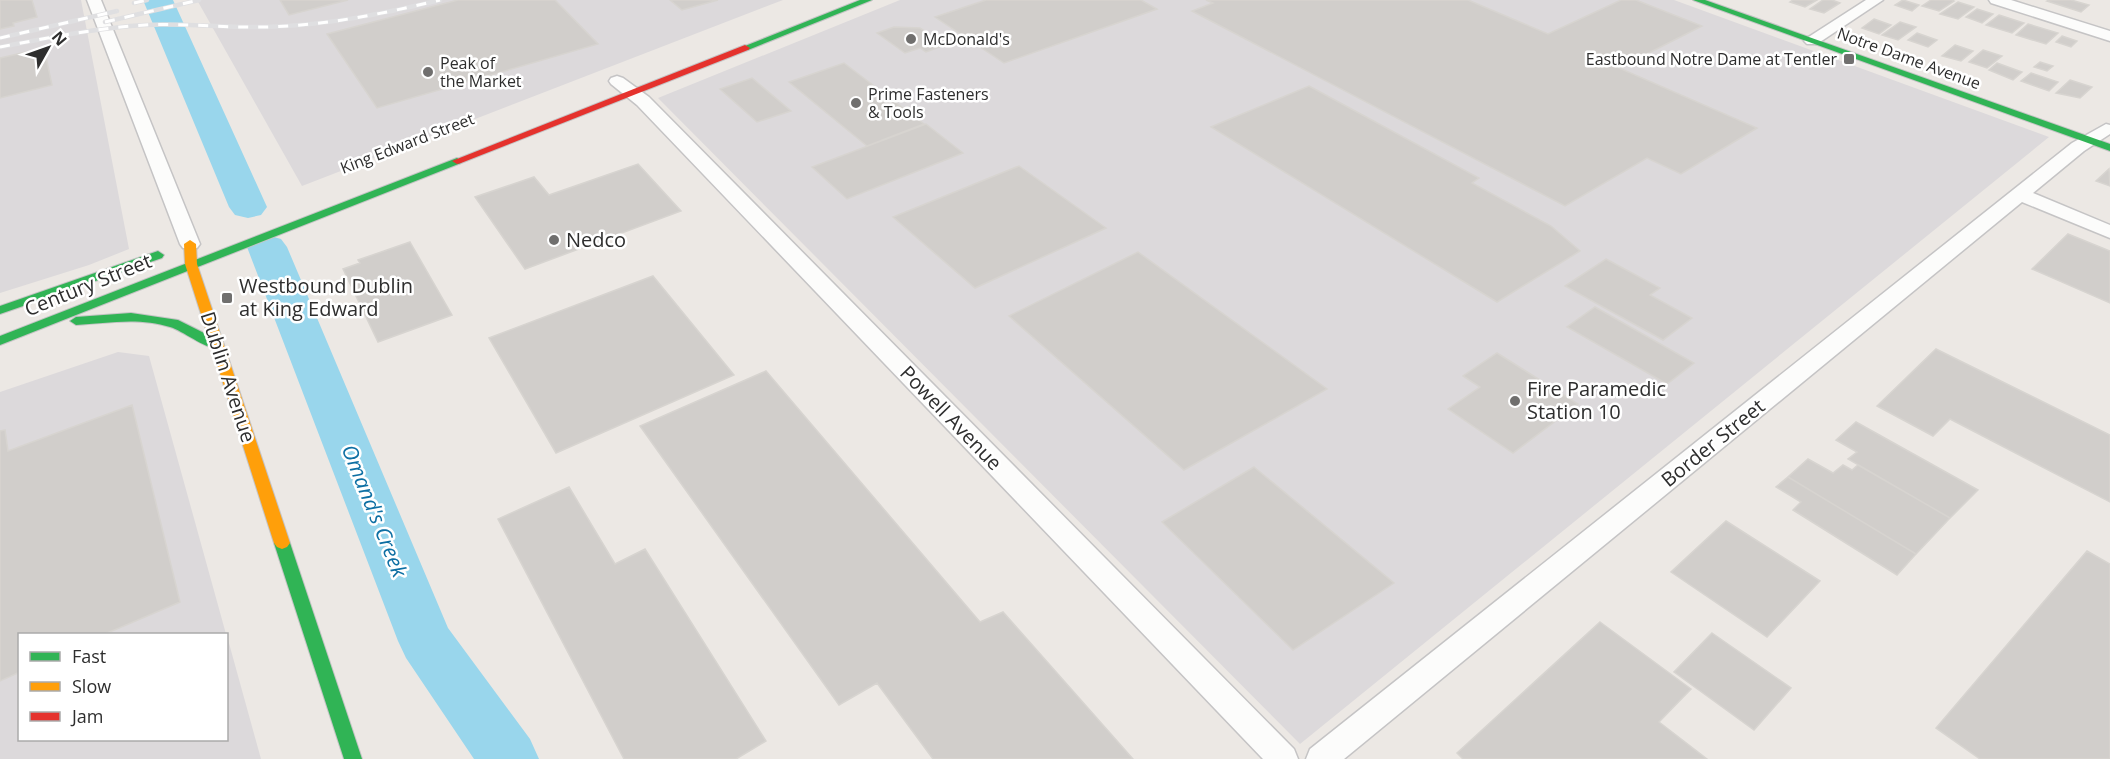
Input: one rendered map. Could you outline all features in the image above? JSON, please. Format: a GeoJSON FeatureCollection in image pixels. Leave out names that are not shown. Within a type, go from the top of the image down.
{"type":"FeatureCollection","features":[{"type":"Feature","properties":{"kind":"main road","name":"King Edward Street"},"geometry":{"type":"LineString","coordinates":[[191,264],[445,166],[621,84],[820,19],[868,0]]}},
{"type":"Feature","properties":{"kind":"main road","name":"Notre Dame Avenue"},"geometry":{"type":"LineString","coordinates":[[1697,0],[1849,39]]}},
{"type":"Feature","properties":{"kind":"main road","name":"Notre Dame Avenue"},"geometry":{"type":"LineString","coordinates":[[1737,0],[1814,31],[2099,134]]}},
{"type":"Feature","properties":{"kind":"main road"},"geometry":{"type":"LineString","coordinates":[[801,9],[820,19]]}},
{"type":"Feature","properties":{"kind":"main road"},"geometry":{"type":"LineString","coordinates":[[430,152],[445,166]]}},
{"type":"Feature","properties":{"kind":"main road","name":"Dublin Avenue"},"geometry":{"type":"LineString","coordinates":[[185,245],[353,759]]}},
{"type":"Feature","properties":{"kind":"main road"},"geometry":{"type":"LineString","coordinates":[[0,310],[185,245]]}},
{"type":"Feature","properties":{"kind":"main road","name":"Century Street"},"geometry":{"type":"LineString","coordinates":[[0,341],[191,264]]}},
{"type":"Feature","properties":{"kind":"main road"},"geometry":{"type":"LineString","coordinates":[[41,325],[95,319],[135,318],[173,323],[217,345]]}},
{"type":"Feature","properties":{"kind":"street","name":"Dublin Avenue"},"geometry":{"type":"LineString","coordinates":[[94,0],[185,245]]}},
{"type":"Feature","properties":{"kind":"street"},"geometry":{"type":"LineString","coordinates":[[1814,31],[1876,0]]}},
{"type":"Feature","properties":{"kind":"street"},"geometry":{"type":"LineString","coordinates":[[1996,0],[2110,36]]}},
{"type":"Feature","properties":{"kind":"street","name":"Powell Avenue"},"geometry":{"type":"LineString","coordinates":[[621,84],[1283,759]]}},
{"type":"Feature","properties":{"kind":"street","name":"Border Street"},"geometry":{"type":"LineString","coordinates":[[1322,759],[2020,194],[2099,134]]}},
{"type":"Feature","properties":{"kind":"street"},"geometry":{"type":"LineString","coordinates":[[2020,194],[2110,232]]}},
{"type":"Feature","properties":{"kind":"shaded area"},"geometry":{"type":"Polygon","coordinates":[[[0,0],[81,0],[129,249],[89,265],[0,293],[0,0]]]}},
{"type":"Feature","properties":{"kind":"shaded area"},"geometry":{"type":"Polygon","coordinates":[[[197,0],[783,0],[302,186],[197,0]]]}},
{"type":"Feature","properties":{"kind":"shaded area"},"geometry":{"type":"Polygon","coordinates":[[[900,0],[1674,0],[2049,137],[1300,744],[658,98],[900,0]]]}},
{"type":"Feature","properties":{"kind":"shaded area"},"geometry":{"type":"Polygon","coordinates":[[[118,352],[149,356],[226,633],[18,633],[18,741],[228,741],[228,640],[261,759],[0,759],[0,392],[118,352]]]}},
{"type":"Feature","properties":{"kind":"building"},"geometry":{"type":"Polygon","coordinates":[[[0,0],[32,0],[37,17],[0,29],[0,0]]]}},
{"type":"Feature","properties":{"kind":"building"},"geometry":{"type":"Polygon","coordinates":[[[280,0],[348,0],[289,15],[280,0]]]}},
{"type":"Feature","properties":{"kind":"building","name":"Peak of the Market"},"geometry":{"type":"Polygon","coordinates":[[[458,0],[555,0],[598,44],[377,108],[327,34],[458,0]]]}},
{"type":"Feature","properties":{"kind":"building"},"geometry":{"type":"Polygon","coordinates":[[[670,0],[718,0],[682,10],[670,0]]]}},
{"type":"Feature","properties":{"kind":"building"},"geometry":{"type":"Polygon","coordinates":[[[986,0],[1141,0],[1157,9],[1004,63],[935,17],[986,0]]]}},
{"type":"Feature","properties":{"kind":"building"},"geometry":{"type":"Polygon","coordinates":[[[1206,0],[1468,0],[1548,34],[1621,0],[1636,0],[1702,26],[1619,68],[1757,128],[1681,174],[1647,158],[1565,206],[1192,11],[1213,3],[1206,0]]]}},
{"type":"Feature","properties":{"kind":"building"},"geometry":{"type":"Polygon","coordinates":[[[1817,0],[1805,7],[1790,2],[1817,0]]]}},
{"type":"Feature","properties":{"kind":"building"},"geometry":{"type":"Polygon","coordinates":[[[1823,0],[1840,3],[1824,13],[1810,9],[1823,0]]]}},
{"type":"Feature","properties":{"kind":"building"},"geometry":{"type":"Polygon","coordinates":[[[1903,0],[1919,5],[1912,11],[1895,5],[1903,0]]]}},
{"type":"Feature","properties":{"kind":"building"},"geometry":{"type":"Polygon","coordinates":[[[1931,0],[1954,1],[1939,11],[1922,6],[1931,0]]]}},
{"type":"Feature","properties":{"kind":"building"},"geometry":{"type":"Polygon","coordinates":[[[2071,0],[2089,5],[2081,12],[2047,1],[2071,0]]]}},
{"type":"Feature","properties":{"kind":"building"},"geometry":{"type":"Polygon","coordinates":[[[1958,2],[1974,7],[1958,19],[1940,14],[1958,2]]]}},
{"type":"Feature","properties":{"kind":"building"},"geometry":{"type":"Polygon","coordinates":[[[1977,9],[1993,14],[1982,23],[1966,17],[1977,9]]]}},
{"type":"Feature","properties":{"kind":"building"},"geometry":{"type":"Polygon","coordinates":[[[1999,15],[2024,23],[2012,33],[1986,25],[1999,15]]]}},
{"type":"Feature","properties":{"kind":"building"},"geometry":{"type":"Polygon","coordinates":[[[1874,19],[1891,25],[1879,34],[1862,28],[1874,19]]]}},
{"type":"Feature","properties":{"kind":"building"},"geometry":{"type":"Polygon","coordinates":[[[1900,22],[1916,27],[1898,40],[1882,35],[1900,22]]]}},
{"type":"Feature","properties":{"kind":"building"},"geometry":{"type":"Polygon","coordinates":[[[2028,24],[2058,33],[2046,44],[2016,35],[2028,24]]]}},
{"type":"Feature","properties":{"kind":"building","name":"McDonald's"},"geometry":{"type":"Polygon","coordinates":[[[894,27],[920,28],[945,45],[926,52],[920,48],[905,53],[877,33],[894,27]]]}},
{"type":"Feature","properties":{"kind":"building"},"geometry":{"type":"Polygon","coordinates":[[[1917,33],[1937,40],[1928,47],[1908,40],[1917,33]]]}},
{"type":"Feature","properties":{"kind":"building"},"geometry":{"type":"Polygon","coordinates":[[[2062,36],[2077,41],[2071,47],[2056,42],[2062,36]]]}},
{"type":"Feature","properties":{"kind":"building"},"geometry":{"type":"Polygon","coordinates":[[[1955,45],[1973,51],[1961,61],[1942,56],[1955,45]]]}},
{"type":"Feature","properties":{"kind":"building"},"geometry":{"type":"Polygon","coordinates":[[[44,48],[52,85],[0,98],[0,58],[44,48]]]}},
{"type":"Feature","properties":{"kind":"building"},"geometry":{"type":"Polygon","coordinates":[[[1983,50],[2002,56],[1987,68],[1969,62],[1983,50]]]}},
{"type":"Feature","properties":{"kind":"building"},"geometry":{"type":"Polygon","coordinates":[[[2040,62],[2053,66],[2047,71],[2034,67],[2040,62]]]}},
{"type":"Feature","properties":{"kind":"building","name":"Prime Fasteners & Tools"},"geometry":{"type":"Polygon","coordinates":[[[844,63],[924,124],[867,146],[789,82],[844,63]]]}},
{"type":"Feature","properties":{"kind":"building"},"geometry":{"type":"Polygon","coordinates":[[[1997,63],[2022,72],[2013,80],[1989,70],[1997,63]]]}},
{"type":"Feature","properties":{"kind":"building"},"geometry":{"type":"Polygon","coordinates":[[[2031,73],[2058,82],[2049,91],[2021,81],[2031,73]]]}},
{"type":"Feature","properties":{"kind":"building"},"geometry":{"type":"Polygon","coordinates":[[[752,78],[791,111],[757,122],[720,89],[752,78]]]}},
{"type":"Feature","properties":{"kind":"building"},"geometry":{"type":"Polygon","coordinates":[[[2070,80],[2092,87],[2080,98],[2056,93],[2070,80]]]}},
{"type":"Feature","properties":{"kind":"building"},"geometry":{"type":"Polygon","coordinates":[[[1309,86],[1479,178],[1472,183],[1551,226],[1580,251],[1497,302],[1211,127],[1309,86]]]}},
{"type":"Feature","properties":{"kind":"building"},"geometry":{"type":"Polygon","coordinates":[[[926,124],[963,153],[847,199],[812,167],[926,124]]]}},
{"type":"Feature","properties":{"kind":"building","name":"Nedco"},"geometry":{"type":"Polygon","coordinates":[[[638,164],[681,211],[525,269],[475,197],[534,177],[549,195],[638,164]]]}},
{"type":"Feature","properties":{"kind":"building"},"geometry":{"type":"Polygon","coordinates":[[[1019,166],[1106,228],[975,288],[893,217],[1019,166]]]}},
{"type":"Feature","properties":{"kind":"building"},"geometry":{"type":"Polygon","coordinates":[[[2109,169],[2110,186],[2096,181],[2109,169]]]}},
{"type":"Feature","properties":{"kind":"building"},"geometry":{"type":"Polygon","coordinates":[[[2068,234],[2110,251],[2110,303],[2032,269],[2068,234]]]}},
{"type":"Feature","properties":{"kind":"building"},"geometry":{"type":"Polygon","coordinates":[[[410,242],[452,315],[378,342],[343,269],[360,263],[358,260],[410,242]]]}},
{"type":"Feature","properties":{"kind":"building"},"geometry":{"type":"Polygon","coordinates":[[[1138,252],[1327,389],[1184,470],[1009,316],[1138,252]]]}},
{"type":"Feature","properties":{"kind":"building"},"geometry":{"type":"Polygon","coordinates":[[[1606,259],[1660,288],[1650,295],[1692,318],[1663,340],[1565,286],[1606,259]]]}},
{"type":"Feature","properties":{"kind":"building"},"geometry":{"type":"Polygon","coordinates":[[[653,276],[734,375],[556,453],[489,338],[653,276]]]}},
{"type":"Feature","properties":{"kind":"building"},"geometry":{"type":"Polygon","coordinates":[[[1595,307],[1694,363],[1667,384],[1567,327],[1595,307]]]}},
{"type":"Feature","properties":{"kind":"building"},"geometry":{"type":"Polygon","coordinates":[[[1936,349],[2110,435],[2110,502],[1950,419],[1933,436],[1877,406],[1936,349]]]}},
{"type":"Feature","properties":{"kind":"building"},"geometry":{"type":"Polygon","coordinates":[[[1497,353],[1578,404],[1513,453],[1448,409],[1480,387],[1463,376],[1497,353]]]}},
{"type":"Feature","properties":{"kind":"building"},"geometry":{"type":"Polygon","coordinates":[[[766,371],[980,622],[1003,612],[1133,759],[933,759],[877,683],[839,705],[640,426],[766,371]]]}},
{"type":"Feature","properties":{"kind":"building"},"geometry":{"type":"Polygon","coordinates":[[[132,405],[180,602],[107,633],[18,633],[18,673],[0,681],[0,431],[5,430],[8,451],[132,405]]]}},
{"type":"Feature","properties":{"kind":"building"},"geometry":{"type":"Polygon","coordinates":[[[1856,422],[1978,490],[1950,518],[1848,459],[1857,452],[1836,440],[1856,422]]]}},
{"type":"Feature","properties":{"kind":"building"},"geometry":{"type":"Polygon","coordinates":[[[1808,459],[1833,473],[1843,465],[1852,470],[1858,465],[1950,518],[1916,554],[1788,477],[1808,459]]]}},
{"type":"Feature","properties":{"kind":"building"},"geometry":{"type":"Polygon","coordinates":[[[1254,467],[1394,583],[1293,650],[1162,522],[1254,467]]]}},
{"type":"Feature","properties":{"kind":"building"},"geometry":{"type":"Polygon","coordinates":[[[1788,477],[1916,554],[1897,575],[1793,510],[1801,502],[1776,487],[1788,477]]]}},
{"type":"Feature","properties":{"kind":"building"},"geometry":{"type":"Polygon","coordinates":[[[569,487],[615,564],[645,549],[766,741],[736,759],[624,759],[498,519],[569,487]]]}},
{"type":"Feature","properties":{"kind":"building"},"geometry":{"type":"Polygon","coordinates":[[[1726,521],[1820,581],[1767,637],[1671,572],[1726,521]]]}},
{"type":"Feature","properties":{"kind":"building"},"geometry":{"type":"Polygon","coordinates":[[[2087,551],[2110,564],[2110,759],[1980,759],[1936,728],[2087,551]]]}},
{"type":"Feature","properties":{"kind":"building"},"geometry":{"type":"Polygon","coordinates":[[[1600,622],[1691,689],[1659,722],[1707,759],[1463,759],[1457,753],[1600,622]]]}},
{"type":"Feature","properties":{"kind":"building"},"geometry":{"type":"Polygon","coordinates":[[[1712,633],[1791,688],[1754,730],[1674,672],[1712,633]]]}},
{"type":"Feature","properties":{"kind":"waterway","name":"Omand's Creek"},"geometry":{"type":"LineString","coordinates":[[158,0],[248,207]]}},
{"type":"Feature","properties":{"kind":"waterway","name":"Omand's Creek"},"geometry":{"type":"LineString","coordinates":[[267,247],[426,641],[509,759]]}},
{"type":"Feature","properties":{"kind":"railway"},"geometry":{"type":"LineString","coordinates":[[134,3],[147,0]]}},
{"type":"Feature","properties":{"kind":"railway"},"geometry":{"type":"LineString","coordinates":[[105,22],[199,0]]}},
{"type":"Feature","properties":{"kind":"railway"},"geometry":{"type":"LineString","coordinates":[[0,47],[127,26],[249,27],[330,22],[440,0]]}},
{"type":"Feature","properties":{"kind":"railway"},"geometry":{"type":"LineString","coordinates":[[0,38],[117,11]]}},
{"type":"Feature","properties":{"kind":"traffic: fast"},"geometry":{"type":"LineString","coordinates":[[745,48],[868,0]]}},
{"type":"Feature","properties":{"kind":"traffic: fast"},"geometry":{"type":"LineString","coordinates":[[1697,0],[2110,148]]}},
{"type":"Feature","properties":{"kind":"traffic: fast"},"geometry":{"type":"LineString","coordinates":[[0,341],[457,161]]}},
{"type":"Feature","properties":{"kind":"traffic: fast"},"geometry":{"type":"LineString","coordinates":[[0,310],[158,255]]}},
{"type":"Feature","properties":{"kind":"traffic: fast"},"geometry":{"type":"LineString","coordinates":[[76,321],[131,317],[173,323],[217,345]]}},
{"type":"Feature","properties":{"kind":"traffic: fast"},"geometry":{"type":"LineString","coordinates":[[282,543],[353,759]]}},
{"type":"Feature","properties":{"kind":"traffic: slow"},"geometry":{"type":"LineString","coordinates":[[190,244],[191,264],[282,543]]}},
{"type":"Feature","properties":{"kind":"traffic: jam"},"geometry":{"type":"LineString","coordinates":[[457,161],[745,48]]}},
{"type":"Feature","properties":{"kind":"place","name":"McDonald's"},"geometry":{"type":"Point","coordinates":[911,39]}},
{"type":"Feature","properties":{"kind":"place","name":"Eastbound Notre Dame at Tentler"},"geometry":{"type":"Point","coordinates":[1849,59]}},
{"type":"Feature","properties":{"kind":"place","name":"Peak of the Market"},"geometry":{"type":"Point","coordinates":[428,72]}},
{"type":"Feature","properties":{"kind":"place","name":"Prime Fasteners & Tools"},"geometry":{"type":"Point","coordinates":[856,103]}},
{"type":"Feature","properties":{"kind":"place","name":"Nedco"},"geometry":{"type":"Point","coordinates":[554,240]}},
{"type":"Feature","properties":{"kind":"place","name":"Westbound Dublin at King Edward"},"geometry":{"type":"Point","coordinates":[227,298]}},
{"type":"Feature","properties":{"kind":"place","name":"Fire Paramedic Station 10"},"geometry":{"type":"Point","coordinates":[1515,401]}}]}
